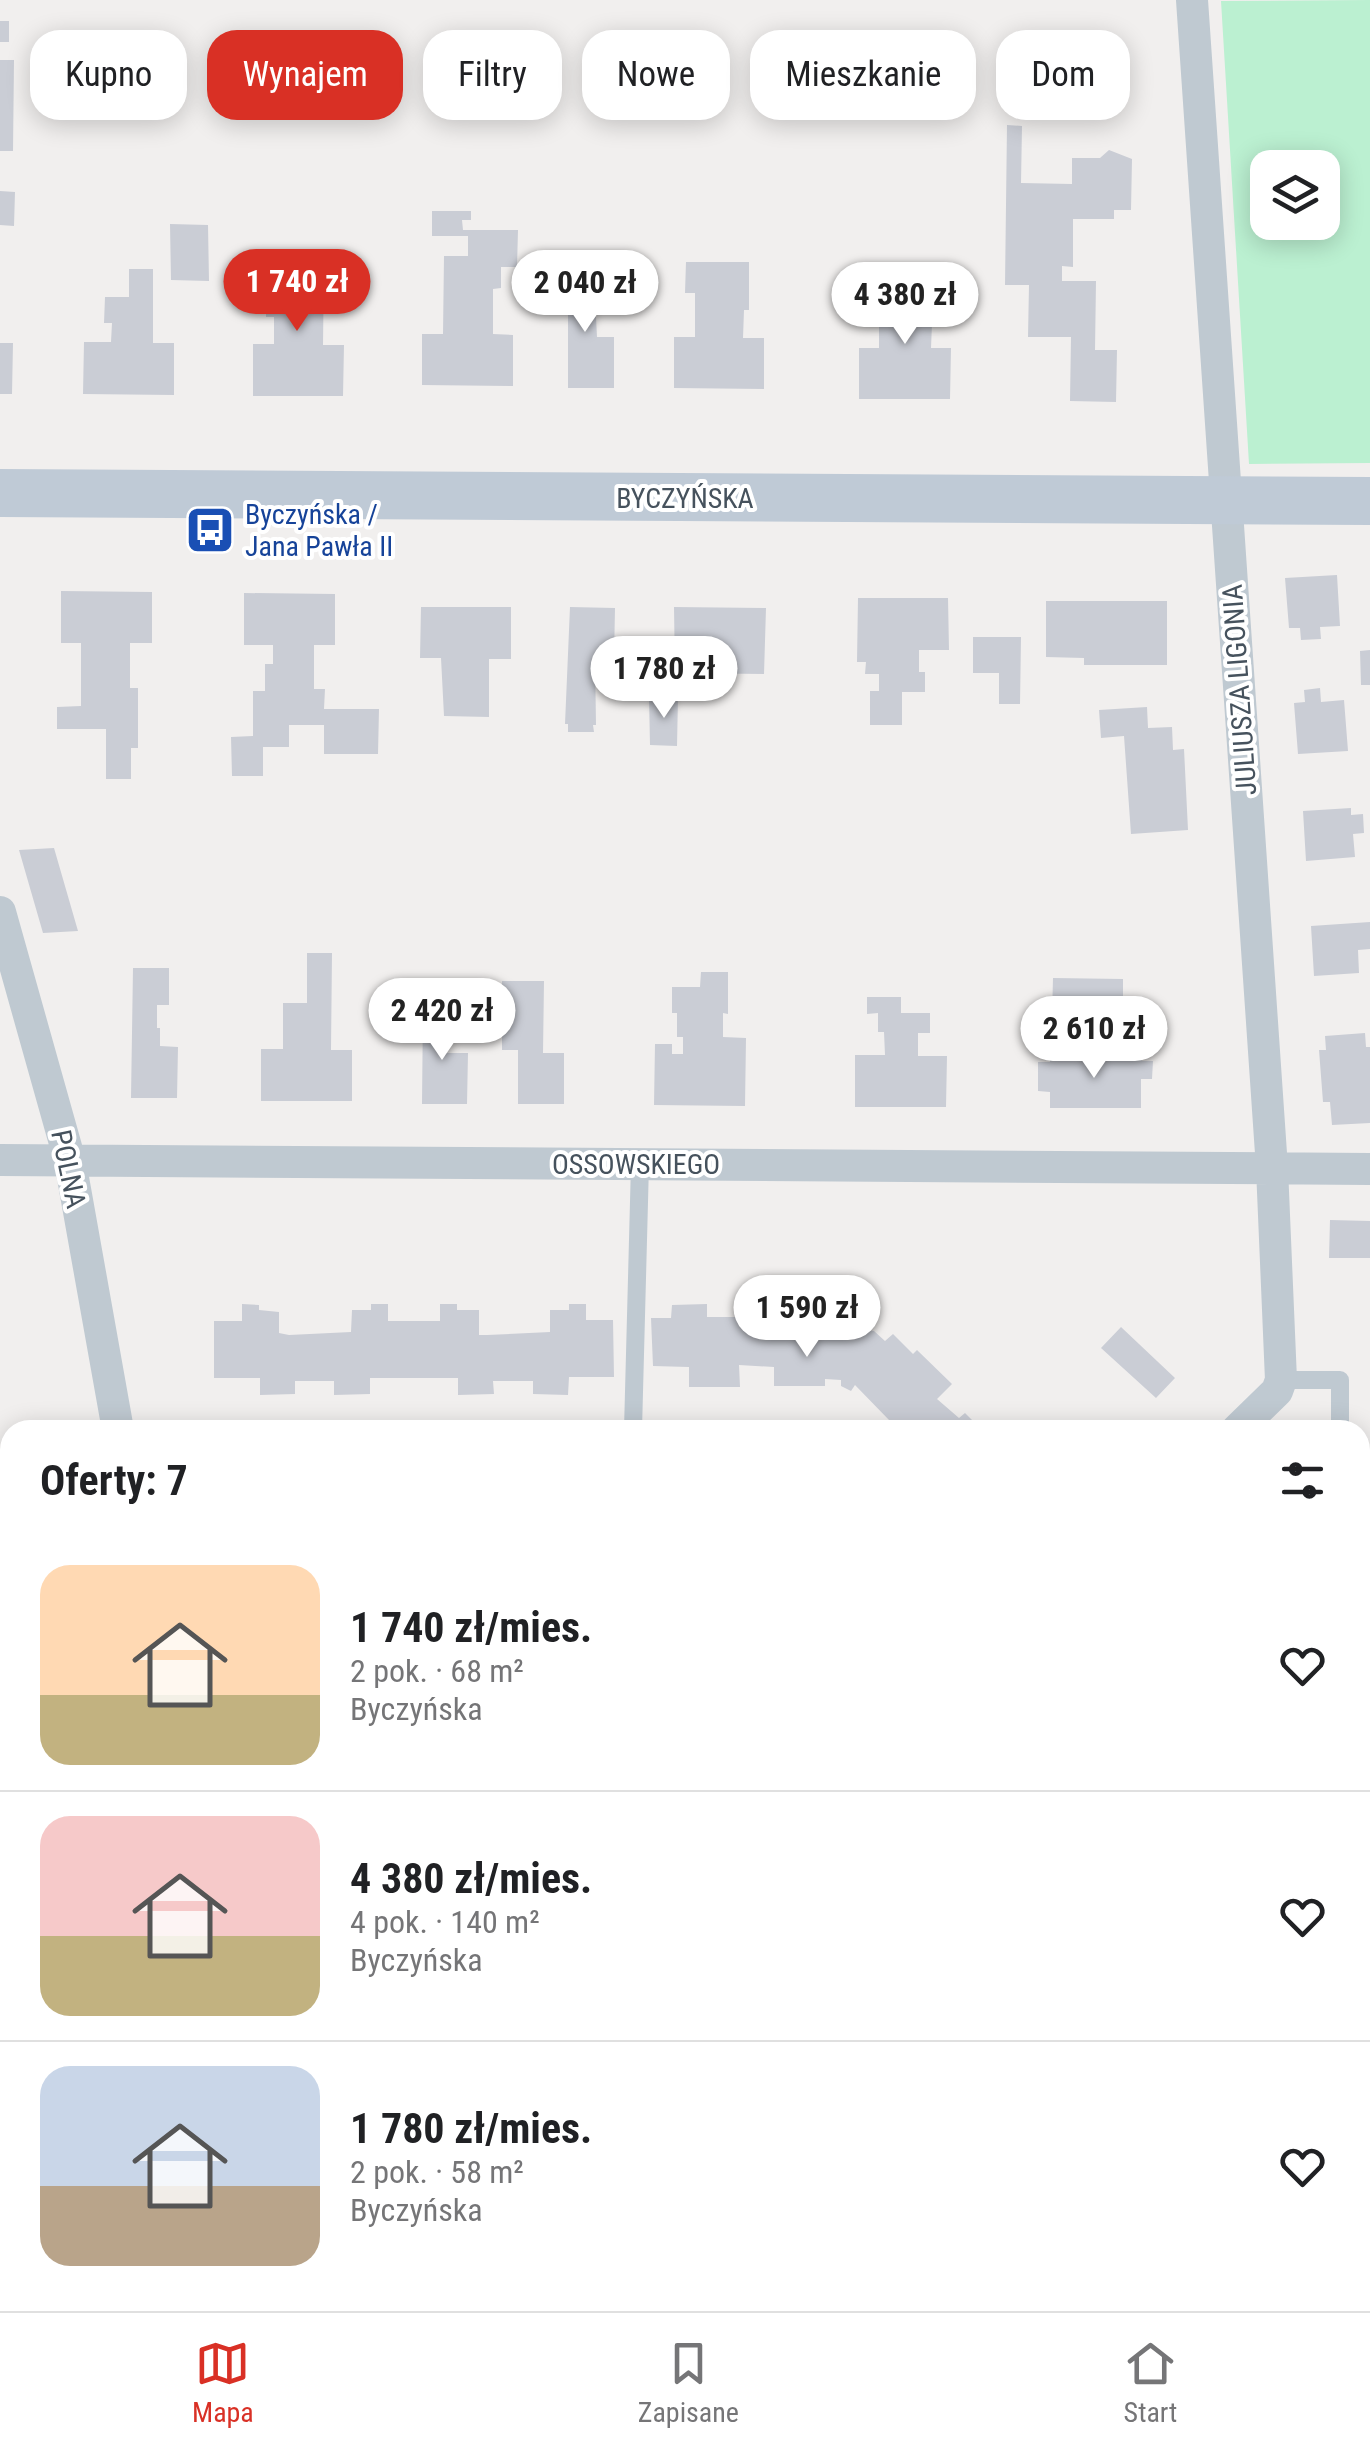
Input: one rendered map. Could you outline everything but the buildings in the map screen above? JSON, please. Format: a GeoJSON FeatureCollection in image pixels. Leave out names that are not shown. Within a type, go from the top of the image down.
{"type":"FeatureCollection","features":[{"type":"Feature","properties":{"kind":"street","name":"JULIUSZA LIGONIA"},"geometry":{"type":"LineString","coordinates":[[1192,0],[1272,1168],[1282,1380]]}},
{"type":"Feature","properties":{"kind":"street","name":"BYCZYŃSKA"},"geometry":{"type":"LineString","coordinates":[[0,493],[1370,501]]}},
{"type":"Feature","properties":{"kind":"street","name":"POLNA"},"geometry":{"type":"LineString","coordinates":[[0,912],[70,1161],[116,1420]]}},
{"type":"Feature","properties":{"kind":"street","name":"OSSOWSKIEGO"},"geometry":{"type":"LineString","coordinates":[[0,1160],[1370,1168]]}},
{"type":"Feature","properties":{"kind":"street"},"geometry":{"type":"LineString","coordinates":[[1247,1420],[1277,1391],[1282,1380]]}},
{"type":"Feature","properties":{"kind":"lane"},"geometry":{"type":"LineString","coordinates":[[633,1420],[640,1164]]}},
{"type":"Feature","properties":{"kind":"lane"},"geometry":{"type":"LineString","coordinates":[[1282,1380],[1340,1380],[1340,1420]]}},
{"type":"Feature","properties":{"kind":"green space"},"geometry":{"type":"Polygon","coordinates":[[[1370,0],[1370,463],[1249,464],[1221,1],[1370,0]]]}},
{"type":"Feature","properties":{"kind":"place","name":"Byczyńska / Jana Pawła II"},"geometry":{"type":"Point","coordinates":[210,530]}}]}
